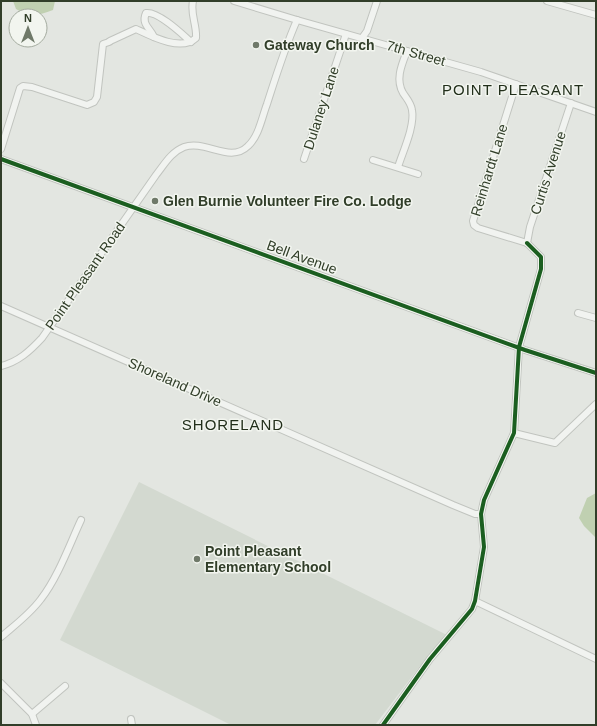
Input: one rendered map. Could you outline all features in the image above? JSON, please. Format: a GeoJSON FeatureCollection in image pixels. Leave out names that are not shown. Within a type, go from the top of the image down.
{"type":"FeatureCollection","features":[{"type":"Feature","properties":{"kind":"street"},"geometry":{"type":"LineString","coordinates":[[1,149],[20,88],[23,86],[32,87],[87,105],[94,102],[97,97],[104,44],[136,29],[164,41],[179,43],[191,42],[196,38],[196,30],[191,9],[193,1]]}},
{"type":"Feature","properties":{"kind":"street","name":"7th Street"},"geometry":{"type":"LineString","coordinates":[[234,1],[481,72],[596,112]]}},
{"type":"Feature","properties":{"kind":"street"},"geometry":{"type":"LineString","coordinates":[[362,38],[367,31],[377,1]]}},
{"type":"Feature","properties":{"kind":"street"},"geometry":{"type":"LineString","coordinates":[[547,1],[596,15]]}},
{"type":"Feature","properties":{"kind":"street"},"geometry":{"type":"LineString","coordinates":[[155,38],[144,21],[146,13],[151,12],[191,42]]}},
{"type":"Feature","properties":{"kind":"street","name":"Point Pleasant Road"},"geometry":{"type":"LineString","coordinates":[[1,366],[13,362],[32,348],[50,327],[172,155],[184,147],[200,146],[228,153],[242,151],[252,142],[297,20]]}},
{"type":"Feature","properties":{"kind":"street","name":"Dulaney Lane"},"geometry":{"type":"LineString","coordinates":[[304,159],[346,34]]}},
{"type":"Feature","properties":{"kind":"street"},"geometry":{"type":"LineString","coordinates":[[398,167],[412,120],[412,110],[409,101],[402,92],[399,76],[407,51]]}},
{"type":"Feature","properties":{"kind":"street","name":"Reinhardt Lane"},"geometry":{"type":"LineString","coordinates":[[516,84],[473,222],[478,228],[527,243]]}},
{"type":"Feature","properties":{"kind":"street","name":"Curtis Avenue"},"geometry":{"type":"LineString","coordinates":[[527,243],[530,227],[571,103]]}},
{"type":"Feature","properties":{"kind":"street","name":"Bell Avenue"},"geometry":{"type":"LineString","coordinates":[[1,159],[315,274],[596,373]]}},
{"type":"Feature","properties":{"kind":"street"},"geometry":{"type":"LineString","coordinates":[[373,160],[418,174]]}},
{"type":"Feature","properties":{"kind":"street"},"geometry":{"type":"LineString","coordinates":[[383,725],[430,659],[472,609],[475,601],[484,547],[481,514],[484,500],[514,433],[519,347],[541,269],[540,257],[527,243]]}},
{"type":"Feature","properties":{"kind":"street","name":"Shoreland Drive"},"geometry":{"type":"LineString","coordinates":[[1,306],[453,505],[475,514],[481,514]]}},
{"type":"Feature","properties":{"kind":"street"},"geometry":{"type":"LineString","coordinates":[[578,313],[596,318]]}},
{"type":"Feature","properties":{"kind":"street"},"geometry":{"type":"LineString","coordinates":[[514,433],[555,443],[596,404]]}},
{"type":"Feature","properties":{"kind":"street"},"geometry":{"type":"LineString","coordinates":[[1,637],[31,610],[51,585],[82,520]]}},
{"type":"Feature","properties":{"kind":"street"},"geometry":{"type":"LineString","coordinates":[[475,601],[596,660]]}},
{"type":"Feature","properties":{"kind":"street"},"geometry":{"type":"LineString","coordinates":[[1,683],[32,714],[36,725]]}},
{"type":"Feature","properties":{"kind":"street"},"geometry":{"type":"LineString","coordinates":[[32,714],[65,686]]}},
{"type":"Feature","properties":{"kind":"shaded area"},"geometry":{"type":"Polygon","coordinates":[[[13,1],[55,1],[53,10],[48,12],[48,8],[16,8],[13,1]]]}},
{"type":"Feature","properties":{"kind":"shaded area","name":"Point Pleasant Elementary School"},"geometry":{"type":"Polygon","coordinates":[[[139,482],[447,635],[420,666],[375,725],[231,725],[60,640],[139,482]]]}},
{"type":"Feature","properties":{"kind":"shaded area"},"geometry":{"type":"Polygon","coordinates":[[[596,493],[596,538],[584,526],[579,518],[587,498],[596,493]]]}},
{"type":"Feature","properties":{"kind":"cycle path"},"geometry":{"type":"LineString","coordinates":[[1,159],[525,350],[596,373]]}},
{"type":"Feature","properties":{"kind":"cycle path"},"geometry":{"type":"LineString","coordinates":[[383,725],[430,659],[472,609],[475,601],[484,547],[481,514],[484,500],[514,433],[519,347],[541,269],[541,257],[527,243]]}},
{"type":"Feature","properties":{"kind":"place","name":"Gateway Church"},"geometry":{"type":"Point","coordinates":[256,45]}},
{"type":"Feature","properties":{"kind":"place","name":"Glen Burnie Volunteer Fire Co. Lodge"},"geometry":{"type":"Point","coordinates":[155,201]}},
{"type":"Feature","properties":{"kind":"place","name":"Point Pleasant Elementary School"},"geometry":{"type":"Point","coordinates":[197,559]}},
{"type":"Feature","properties":{"kind":"district","name":"POINT PLEASANT"},"geometry":{"type":"Point","coordinates":[513,90]}},
{"type":"Feature","properties":{"kind":"district","name":"SHORELAND"},"geometry":{"type":"Point","coordinates":[233,425]}}]}
